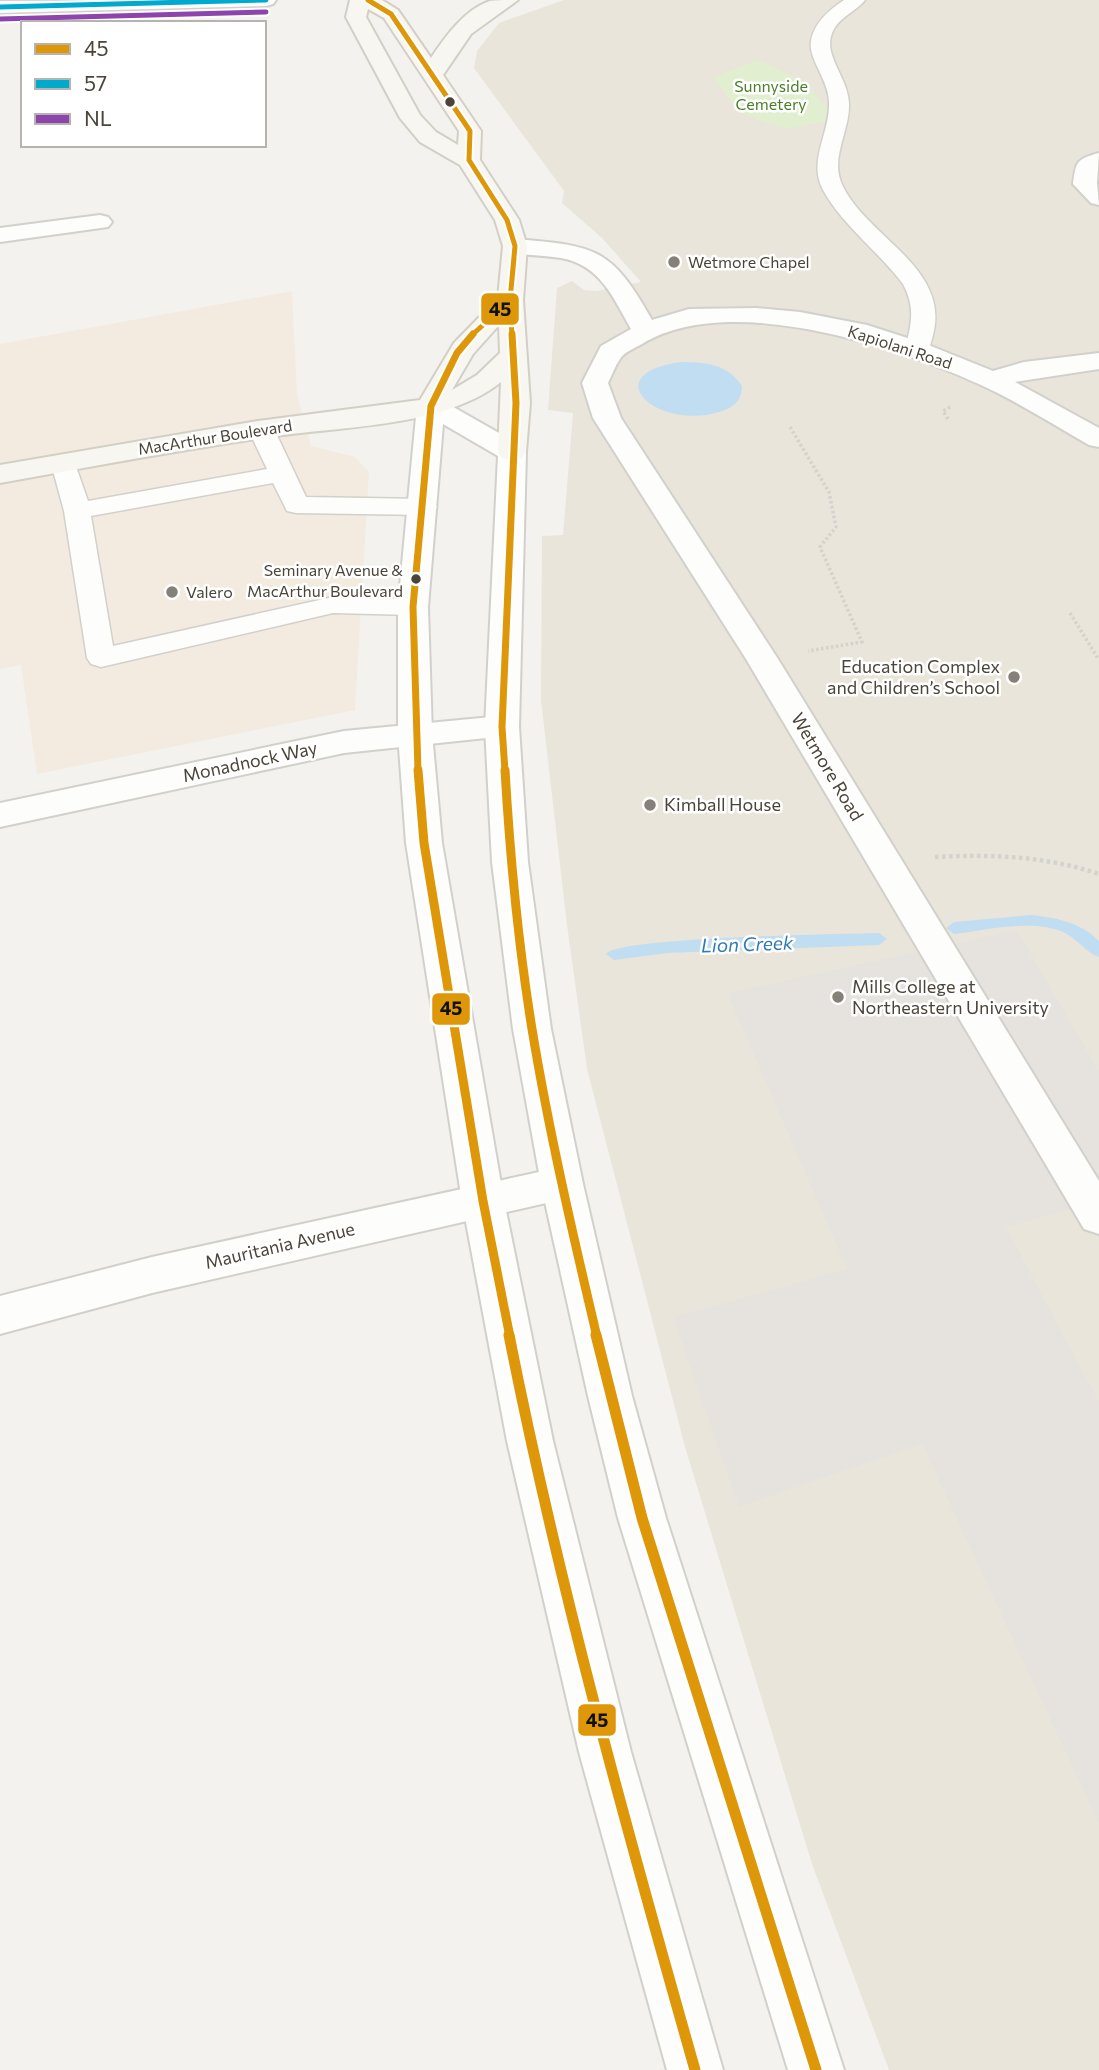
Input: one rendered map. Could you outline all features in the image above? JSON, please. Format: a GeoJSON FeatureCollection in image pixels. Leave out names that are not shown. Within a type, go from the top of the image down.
{"type":"FeatureCollection","features":[{"type":"Feature","properties":{"kind":"main road"},"geometry":{"type":"LineString","coordinates":[[360,0],[356,17],[411,118],[428,137],[468,160],[508,220],[515,246],[510,300],[516,403],[512,452]]}},
{"type":"Feature","properties":{"kind":"main road"},"geometry":{"type":"LineString","coordinates":[[368,0],[391,14],[470,131],[468,160]]}},
{"type":"Feature","properties":{"kind":"main road"},"geometry":{"type":"LineString","coordinates":[[433,73],[453,40],[470,23],[484,12],[508,0]]}},
{"type":"Feature","properties":{"kind":"main road"},"geometry":{"type":"LineString","coordinates":[[431,406],[457,353],[474,332],[510,300]]}},
{"type":"Feature","properties":{"kind":"main road","name":"MacArthur Boulevard"},"geometry":{"type":"LineString","coordinates":[[0,474],[261,429],[431,406],[461,396],[485,382],[501,370],[512,356]]}},
{"type":"Feature","properties":{"kind":"street"},"geometry":{"type":"LineString","coordinates":[[0,7],[266,0]]}},
{"type":"Feature","properties":{"kind":"street"},"geometry":{"type":"LineString","coordinates":[[1099,160],[1087,165],[1085,184],[1099,198]]}},
{"type":"Feature","properties":{"kind":"street"},"geometry":{"type":"LineString","coordinates":[[0,235],[100,222]]}},
{"type":"Feature","properties":{"kind":"street"},"geometry":{"type":"LineString","coordinates":[[515,246],[587,258],[604,268],[645,331]]}},
{"type":"Feature","properties":{"kind":"street","name":"Kapiolani Road"},"geometry":{"type":"LineString","coordinates":[[645,331],[689,317],[767,317],[858,331],[917,350],[992,380],[1099,439]]}},
{"type":"Feature","properties":{"kind":"street","name":"Wetmore Road"},"geometry":{"type":"LineString","coordinates":[[645,331],[610,352],[595,383],[607,418],[762,659],[1099,1217]]}},
{"type":"Feature","properties":{"kind":"street"},"geometry":{"type":"LineString","coordinates":[[992,380],[1024,370],[1099,361]]}},
{"type":"Feature","properties":{"kind":"street"},"geometry":{"type":"LineString","coordinates":[[695,2070],[601,1738],[530,1441],[483,1201],[424,843],[415,734],[413,607],[431,406],[512,452],[502,727],[510,862],[532,1028],[562,1184],[610,1396],[642,1518],[816,2070]]}},
{"type":"Feature","properties":{"kind":"street","name":"Monadnock Way"},"geometry":{"type":"LineString","coordinates":[[0,815],[344,742],[502,727]]}},
{"type":"Feature","properties":{"kind":"street","name":"Mauritania Avenue"},"geometry":{"type":"LineString","coordinates":[[0,1315],[152,1275],[562,1184]]}},
{"type":"Feature","properties":{"kind":"lane"},"geometry":{"type":"LineString","coordinates":[[856,0],[837,12],[823,31],[819,45],[823,61],[834,78],[839,101],[838,121],[825,165],[834,191],[918,289],[925,313],[917,350]]}},
{"type":"Feature","properties":{"kind":"lane"},"geometry":{"type":"LineString","coordinates":[[261,429],[296,505],[424,507]]}},
{"type":"Feature","properties":{"kind":"lane"},"geometry":{"type":"LineString","coordinates":[[64,463],[77,510],[101,658],[333,605],[413,607]]}},
{"type":"Feature","properties":{"kind":"lane"},"geometry":{"type":"LineString","coordinates":[[77,510],[282,474]]}},
{"type":"Feature","properties":{"kind":"path"},"geometry":{"type":"LineString","coordinates":[[762,659],[862,642],[820,547],[836,527],[829,492],[790,427]]}},
{"type":"Feature","properties":{"kind":"path"},"geometry":{"type":"LineString","coordinates":[[1070,613],[1099,660]]}},
{"type":"Feature","properties":{"kind":"path"},"geometry":{"type":"LineString","coordinates":[[884,861],[1011,853],[1067,862],[1099,874]]}},
{"type":"Feature","properties":{"kind":"shaded area","name":"Mills College at Northeastern University"},"geometry":{"type":"Polygon","coordinates":[[[564,0],[1099,0],[1099,2070],[889,2070],[812,1864],[685,1447],[587,1069],[541,700],[542,536],[563,535],[573,413],[548,410],[557,288],[572,281],[584,290],[597,291],[641,282],[602,238],[562,203],[564,191],[474,68],[477,51],[499,23],[564,0]]]}},
{"type":"Feature","properties":{"kind":"shaded area"},"geometry":{"type":"Polygon","coordinates":[[[292,291],[297,394],[311,446],[355,457],[369,472],[355,710],[37,774],[21,665],[0,669],[0,344],[292,291]]]}},
{"type":"Feature","properties":{"kind":"shaded area"},"geometry":{"type":"Polygon","coordinates":[[[1017,930],[1099,1071],[1099,1202],[1006,1227],[1099,1402],[1099,1824],[922,1444],[739,1507],[673,1317],[847,1269],[727,993],[1017,930]]]}},
{"type":"Feature","properties":{"kind":"green space","name":"Sunnyside Cemetery"},"geometry":{"type":"Polygon","coordinates":[[[757,60],[804,84],[828,108],[824,122],[787,129],[739,111],[713,77],[757,60]]]}},
{"type":"Feature","properties":{"kind":"water"},"geometry":{"type":"Polygon","coordinates":[[[681,362],[707,364],[730,373],[742,386],[738,400],[719,412],[696,416],[675,414],[657,408],[645,399],[639,388],[642,378],[655,368],[681,362]]]}},
{"type":"Feature","properties":{"kind":"waterway","name":"Lion Creek"},"geometry":{"type":"LineString","coordinates":[[954,928],[1031,921],[1051,923],[1069,928],[1085,937],[1099,951]]}},
{"type":"Feature","properties":{"kind":"waterway","name":"Lion Creek"},"geometry":{"type":"LineString","coordinates":[[614,954],[667,947],[879,939]]}},
{"type":"Feature","properties":{"kind":"transit line","name":"57"},"geometry":{"type":"LineString","coordinates":[[0,7],[266,0]]}},
{"type":"Feature","properties":{"kind":"transit line","name":"45"},"geometry":{"type":"LineString","coordinates":[[368,0],[391,14],[470,131],[469,160],[507,220],[515,246],[510,300],[474,333],[457,353],[431,406],[413,607],[415,734],[424,843],[483,1201],[530,1441],[605,1752],[695,2070]]}},
{"type":"Feature","properties":{"kind":"transit line","name":"NL"},"geometry":{"type":"LineString","coordinates":[[0,19],[266,12]]}},
{"type":"Feature","properties":{"kind":"transit line","name":"45"},"geometry":{"type":"LineString","coordinates":[[514,258],[510,300],[516,403],[502,727],[510,862],[532,1029],[562,1184],[610,1396],[642,1518],[816,2070]]}},
{"type":"Feature","properties":{"kind":"place","name":"Wetmore Chapel"},"geometry":{"type":"Point","coordinates":[674,262]}},
{"type":"Feature","properties":{"kind":"place","name":"Seminary Avenue & MacArthur Boulevard"},"geometry":{"type":"Point","coordinates":[416,579]}},
{"type":"Feature","properties":{"kind":"place","name":"Valero"},"geometry":{"type":"Point","coordinates":[172,592]}},
{"type":"Feature","properties":{"kind":"place","name":"Education Complex and Children’s School"},"geometry":{"type":"Point","coordinates":[1014,677]}},
{"type":"Feature","properties":{"kind":"place","name":"Kimball House"},"geometry":{"type":"Point","coordinates":[650,805]}},
{"type":"Feature","properties":{"kind":"place","name":"Mills College at Northeastern University"},"geometry":{"type":"Point","coordinates":[838,997]}}]}
